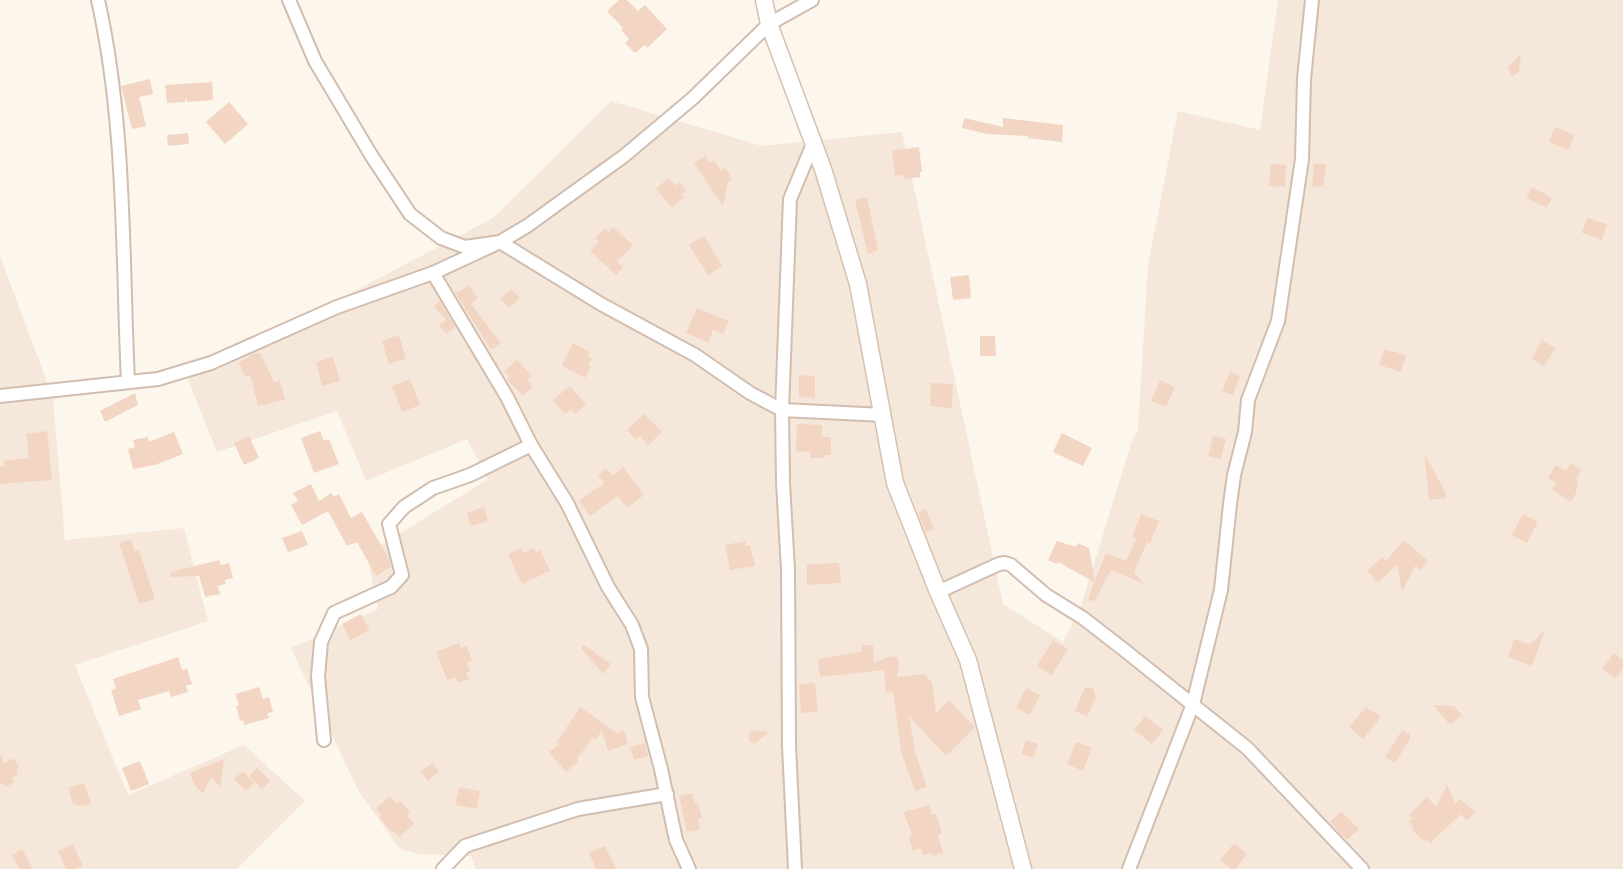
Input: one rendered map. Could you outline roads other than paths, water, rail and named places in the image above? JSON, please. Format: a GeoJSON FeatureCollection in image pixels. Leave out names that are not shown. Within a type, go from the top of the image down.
{"type":"FeatureCollection","features":[{"type":"Feature","properties":{"kind":"street"},"geometry":{"type":"LineString","coordinates":[[98,0],[113,88],[121,173],[128,382]]}},
{"type":"Feature","properties":{"kind":"street"},"geometry":{"type":"LineString","coordinates":[[289,0],[315,61],[371,155],[410,214],[441,238],[465,247],[500,242],[601,304],[695,355],[750,393],[782,410],[884,415]]}},
{"type":"Feature","properties":{"kind":"street"},"geometry":{"type":"LineString","coordinates":[[764,0],[769,24],[823,169],[858,284],[895,483],[937,592],[968,660],[1023,869]]}},
{"type":"Feature","properties":{"kind":"street"},"geometry":{"type":"LineString","coordinates":[[0,396],[158,379],[211,363],[337,307],[433,273],[500,242],[527,226],[656,131],[769,24],[812,0]]}},
{"type":"Feature","properties":{"kind":"street"},"geometry":{"type":"LineString","coordinates":[[1129,869],[1194,704],[1221,590],[1230,504],[1245,432],[1248,400],[1278,321],[1302,159],[1304,79],[1312,0]]}},
{"type":"Feature","properties":{"kind":"street"},"geometry":{"type":"LineString","coordinates":[[795,869],[789,746],[788,570],[782,410],[790,199],[813,144]]}},
{"type":"Feature","properties":{"kind":"street"},"geometry":{"type":"LineString","coordinates":[[433,273],[507,397],[531,445],[568,503],[608,587],[636,637],[641,649],[642,697],[676,840],[689,869]]}},
{"type":"Feature","properties":{"kind":"street"},"geometry":{"type":"LineString","coordinates":[[324,740],[318,677],[321,642],[334,613],[391,587],[402,575],[389,524],[404,507],[433,488],[470,475],[531,445]]}},
{"type":"Feature","properties":{"kind":"street"},"geometry":{"type":"LineString","coordinates":[[937,592],[999,564],[1011,565],[1046,595],[1083,618],[1194,704],[1247,748],[1362,869]]}},
{"type":"Feature","properties":{"kind":"street"},"geometry":{"type":"LineString","coordinates":[[443,869],[465,846],[578,809],[667,794]]}}]}
